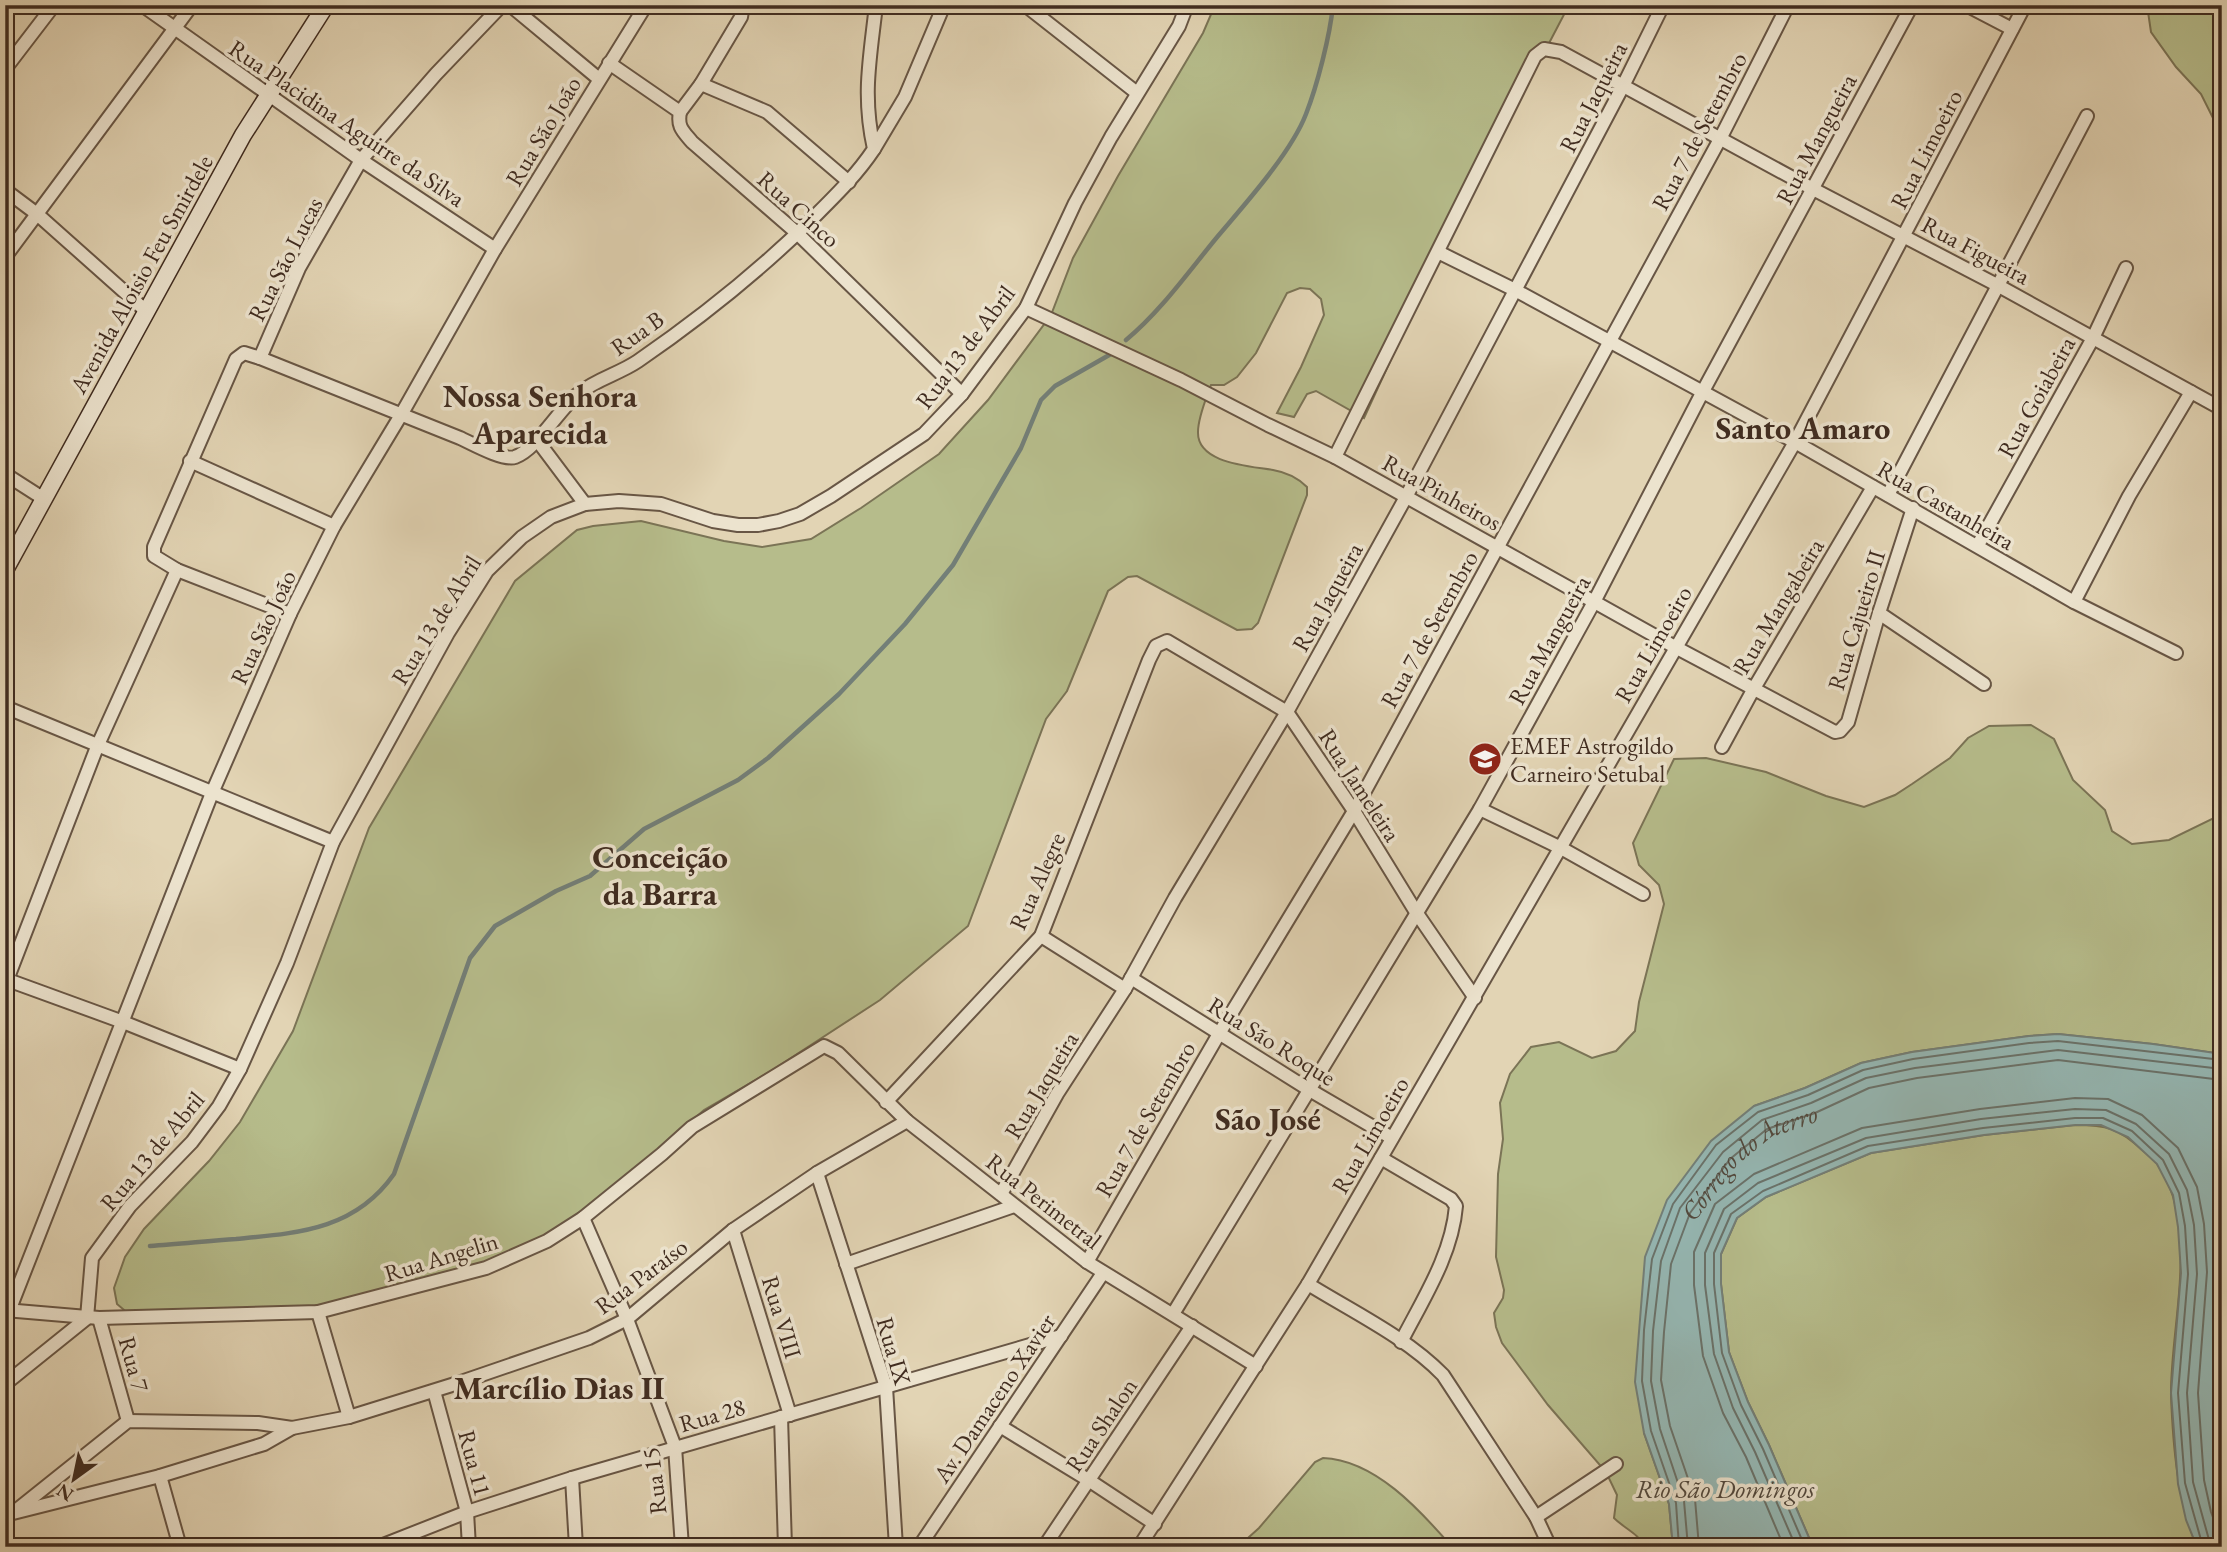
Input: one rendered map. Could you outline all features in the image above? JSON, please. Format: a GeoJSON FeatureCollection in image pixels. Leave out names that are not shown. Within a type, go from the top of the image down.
{"type":"FeatureCollection","features":[{"type":"Feature","properties":{"kind":"street"},"geometry":{"type":"LineString","coordinates":[[5,69],[54,5]]}},
{"type":"Feature","properties":{"kind":"street","name":"Rua Placidina Aguirre da Silva"},"geometry":{"type":"LineString","coordinates":[[142,5],[268,96],[495,249]]}},
{"type":"Feature","properties":{"kind":"street"},"geometry":{"type":"LineString","coordinates":[[5,257],[191,5]]}},
{"type":"Feature","properties":{"kind":"street","name":"Avenida Aloisio Feu Smirdele"},"geometry":{"type":"LineString","coordinates":[[5,570],[243,135],[326,5]]}},
{"type":"Feature","properties":{"kind":"street","name":"Rua São Lucas"},"geometry":{"type":"LineString","coordinates":[[177,570],[154,556],[154,547],[236,359],[244,353],[260,358],[299,268],[361,160],[436,74],[502,5]]}},
{"type":"Feature","properties":{"kind":"street"},"geometry":{"type":"LineString","coordinates":[[510,5],[599,79]]}},
{"type":"Feature","properties":{"kind":"street","name":"Rua São João"},"geometry":{"type":"LineString","coordinates":[[7,1310],[212,793],[290,614],[334,526],[401,415],[495,249],[646,5]]}},
{"type":"Feature","properties":{"kind":"street"},"geometry":{"type":"LineString","coordinates":[[609,63],[680,112],[741,17],[743,5]]}},
{"type":"Feature","properties":{"kind":"street"},"geometry":{"type":"LineString","coordinates":[[874,149],[868,122],[866,82],[876,5]]}},
{"type":"Feature","properties":{"kind":"street","name":"Rua B"},"geometry":{"type":"LineString","coordinates":[[260,358],[508,458],[515,457],[537,440],[576,395],[640,359],[750,277],[849,182],[874,149],[905,97],[944,5]]}},
{"type":"Feature","properties":{"kind":"street"},"geometry":{"type":"LineString","coordinates":[[1025,5],[1137,93]]}},
{"type":"Feature","properties":{"kind":"street","name":"Rua 13 de Abril"},"geometry":{"type":"LineString","coordinates":[[93,1318],[91,1264],[99,1247],[130,1206],[192,1142],[219,1106],[240,1069],[286,963],[333,842],[448,633],[487,570],[522,537],[551,517],[585,504],[619,501],[661,504],[705,519],[738,525],[779,521],[800,514],[831,496],[923,434],[962,394],[1026,308],[1075,203],[1137,93],[1179,26],[1187,5]]}},
{"type":"Feature","properties":{"kind":"street","name":"Rua Jaqueira"},"geometry":{"type":"LineString","coordinates":[[1002,1194],[1057,1094],[1128,983],[1174,898],[1287,712],[1406,497],[1663,5]]}},
{"type":"Feature","properties":{"kind":"street","name":"Rua 7 de Setembro"},"geometry":{"type":"LineString","coordinates":[[1087,1262],[1220,1032],[1354,811],[1720,139],[1788,5]]}},
{"type":"Feature","properties":{"kind":"street","name":"Rua Mangueira"},"geometry":{"type":"LineString","coordinates":[[1173,1314],[1480,809],[1594,602],[1702,393],[1912,5]]}},
{"type":"Feature","properties":{"kind":"street"},"geometry":{"type":"LineString","coordinates":[[1966,5],[2012,29]]}},
{"type":"Feature","properties":{"kind":"street","name":"Rua Limoeiro"},"geometry":{"type":"LineString","coordinates":[[1139,1547],[1308,1284],[1795,442],[2025,5]]}},
{"type":"Feature","properties":{"kind":"street","name":"Rua Figueira"},"geometry":{"type":"LineString","coordinates":[[1438,252],[1535,56],[1544,49],[1560,52],[1997,285],[2222,409]]}},
{"type":"Feature","properties":{"kind":"street"},"geometry":{"type":"LineString","coordinates":[[701,83],[767,112],[849,182]]}},
{"type":"Feature","properties":{"kind":"street","name":"Rua Cinco"},"geometry":{"type":"LineString","coordinates":[[680,112],[678,121],[681,131],[797,233],[962,394]]}},
{"type":"Feature","properties":{"kind":"street"},"geometry":{"type":"LineString","coordinates":[[1888,495],[2087,116]]}},
{"type":"Feature","properties":{"kind":"street"},"geometry":{"type":"LineString","coordinates":[[5,190],[37,214],[146,310]]}},
{"type":"Feature","properties":{"kind":"street"},"geometry":{"type":"LineString","coordinates":[[1335,457],[1438,252]]}},
{"type":"Feature","properties":{"kind":"street","name":"Rua Castanheira"},"geometry":{"type":"LineString","coordinates":[[1438,252],[1515,290],[1795,442],[2074,602],[2176,653]]}},
{"type":"Feature","properties":{"kind":"street","name":"Rua Goiabeira"},"geometry":{"type":"LineString","coordinates":[[1978,545],[2093,338],[2126,268]]}},
{"type":"Feature","properties":{"kind":"street","name":"Rua Pinheiros"},"geometry":{"type":"LineString","coordinates":[[1026,308],[1181,380],[1335,457],[1829,730]]}},
{"type":"Feature","properties":{"kind":"street"},"geometry":{"type":"LineString","coordinates":[[2074,602],[2129,496],[2191,392]]}},
{"type":"Feature","properties":{"kind":"street"},"geometry":{"type":"LineString","coordinates":[[537,440],[585,504]]}},
{"type":"Feature","properties":{"kind":"street"},"geometry":{"type":"LineString","coordinates":[[190,461],[334,526]]}},
{"type":"Feature","properties":{"kind":"street"},"geometry":{"type":"LineString","coordinates":[[5,474],[44,499]]}},
{"type":"Feature","properties":{"kind":"street","name":"Rua Mangabeira"},"geometry":{"type":"LineString","coordinates":[[1722,747],[1872,487]]}},
{"type":"Feature","properties":{"kind":"street","name":"Rua Cajueiro II"},"geometry":{"type":"LineString","coordinates":[[1829,730],[1840,731],[1848,722],[1879,612],[1913,508]]}},
{"type":"Feature","properties":{"kind":"street"},"geometry":{"type":"LineString","coordinates":[[240,1069],[123,1022],[6,981],[97,747],[177,570],[290,614]]}},
{"type":"Feature","properties":{"kind":"street"},"geometry":{"type":"LineString","coordinates":[[1879,612],[1984,684]]}},
{"type":"Feature","properties":{"kind":"street","name":"Rua Jameleira"},"geometry":{"type":"LineString","coordinates":[[1167,641],[1287,712],[1475,998]]}},
{"type":"Feature","properties":{"kind":"street","name":"Rua Alegre"},"geometry":{"type":"LineString","coordinates":[[886,1102],[1041,936],[1149,660],[1156,646],[1167,641]]}},
{"type":"Feature","properties":{"kind":"street"},"geometry":{"type":"LineString","coordinates":[[5,707],[333,842]]}},
{"type":"Feature","properties":{"kind":"street"},"geometry":{"type":"LineString","coordinates":[[1480,809],[1560,848],[1643,894]]}},
{"type":"Feature","properties":{"kind":"street","name":"Rua São Roque"},"geometry":{"type":"LineString","coordinates":[[1041,936],[1220,1032],[1308,1089],[1392,1138]]}},
{"type":"Feature","properties":{"kind":"street","name":"Rua Perimetral"},"geometry":{"type":"LineString","coordinates":[[824,1046],[838,1053],[907,1121],[1087,1262],[1256,1366]]}},
{"type":"Feature","properties":{"kind":"street","name":"Rua Angelin"},"geometry":{"type":"LineString","coordinates":[[7,1310],[93,1318],[318,1312],[486,1268],[547,1241],[583,1218],[692,1127],[824,1046]]}},
{"type":"Feature","properties":{"kind":"street","name":"Rua Paraíso"},"geometry":{"type":"LineString","coordinates":[[10,1513],[160,1476],[264,1444],[292,1428],[349,1417],[589,1338],[627,1319],[733,1230],[817,1173],[907,1121]]}},
{"type":"Feature","properties":{"kind":"street"},"geometry":{"type":"LineString","coordinates":[[1381,1158],[1451,1199],[1456,1206],[1453,1232],[1436,1274],[1401,1342]]}},
{"type":"Feature","properties":{"kind":"street","name":"Rua IX"},"geometry":{"type":"LineString","coordinates":[[817,1173],[886,1387],[896,1547]]}},
{"type":"Feature","properties":{"kind":"street"},"geometry":{"type":"LineString","coordinates":[[846,1264],[1014,1206]]}},
{"type":"Feature","properties":{"kind":"street","name":"Rua 15"},"geometry":{"type":"LineString","coordinates":[[583,1218],[627,1319],[675,1447],[682,1547]]}},
{"type":"Feature","properties":{"kind":"street","name":"Rua VIII"},"geometry":{"type":"LineString","coordinates":[[733,1230],[785,1416],[785,1547]]}},
{"type":"Feature","properties":{"kind":"street","name":"Av. Damaceno Xavier"},"geometry":{"type":"LineString","coordinates":[[919,1547],[1103,1273]]}},
{"type":"Feature","properties":{"kind":"street"},"geometry":{"type":"LineString","coordinates":[[1308,1284],[1401,1342],[1443,1375],[1536,1517],[1550,1547]]}},
{"type":"Feature","properties":{"kind":"street"},"geometry":{"type":"LineString","coordinates":[[318,1312],[349,1417]]}},
{"type":"Feature","properties":{"kind":"street"},"geometry":{"type":"LineString","coordinates":[[5,1384],[93,1318]]}},
{"type":"Feature","properties":{"kind":"street","name":"Rua 7"},"geometry":{"type":"LineString","coordinates":[[93,1318],[128,1422]]}},
{"type":"Feature","properties":{"kind":"street","name":"Rua Shalon"},"geometry":{"type":"LineString","coordinates":[[1044,1547],[1192,1326]]}},
{"type":"Feature","properties":{"kind":"street","name":"Rua 28"},"geometry":{"type":"LineString","coordinates":[[378,1547],[467,1512],[572,1478],[1061,1336]]}},
{"type":"Feature","properties":{"kind":"street","name":"Rua 11"},"geometry":{"type":"LineString","coordinates":[[434,1391],[467,1512],[469,1547]]}},
{"type":"Feature","properties":{"kind":"street","name":"Rua Paraíso"},"geometry":{"type":"LineString","coordinates":[[10,1513],[128,1422],[258,1423],[292,1428]]}},
{"type":"Feature","properties":{"kind":"street"},"geometry":{"type":"LineString","coordinates":[[1000,1426],[1090,1480],[1155,1524]]}},
{"type":"Feature","properties":{"kind":"street"},"geometry":{"type":"LineString","coordinates":[[1536,1517],[1616,1464]]}},
{"type":"Feature","properties":{"kind":"street"},"geometry":{"type":"LineString","coordinates":[[160,1476],[180,1547]]}},
{"type":"Feature","properties":{"kind":"street"},"geometry":{"type":"LineString","coordinates":[[572,1478],[576,1547]]}},
{"type":"Feature","properties":{"kind":"green space"},"geometry":{"type":"Polygon","coordinates":[[[1215,5],[1569,5],[1445,242],[1364,418],[1316,391],[1307,394],[1294,417],[1277,413],[1324,315],[1321,299],[1310,289],[1300,288],[1287,293],[1256,353],[1237,377],[1224,385],[1211,385],[1198,426],[1200,443],[1206,451],[1227,462],[1282,472],[1307,487],[1307,495],[1258,623],[1252,629],[1237,630],[1137,576],[1128,577],[1108,591],[1067,691],[1046,719],[968,926],[880,1000],[771,1071],[704,1110],[613,1190],[557,1232],[509,1257],[328,1306],[130,1315],[117,1304],[114,1288],[125,1257],[144,1229],[209,1161],[240,1122],[293,1031],[369,828],[515,581],[577,530],[593,526],[641,521],[724,541],[762,547],[811,539],[939,454],[988,400],[1051,315],[1073,258],[1203,33],[1215,5]]]}},
{"type":"Feature","properties":{"kind":"green space"},"geometry":{"type":"Polygon","coordinates":[[[2147,5],[2222,5],[2222,136],[2201,94],[2176,67],[2151,32],[2147,5]]]}},
{"type":"Feature","properties":{"kind":"green space"},"geometry":{"type":"Polygon","coordinates":[[[2031,725],[2054,739],[2073,780],[2105,810],[2112,831],[2132,844],[2169,840],[2222,814],[2222,1054],[2058,1034],[2029,1036],[1912,1052],[1861,1063],[1805,1088],[1754,1106],[1644,1433],[1669,1504],[1673,1547],[1645,1547],[1614,1518],[1617,1495],[1606,1472],[1548,1405],[1502,1343],[1496,1327],[1494,1313],[1503,1298],[1504,1290],[1496,1257],[1498,1174],[1503,1139],[1500,1103],[1510,1074],[1531,1047],[1559,1042],[1592,1058],[1616,1051],[1635,1031],[1639,1002],[1664,904],[1659,885],[1639,865],[1633,843],[1674,759],[1706,758],[1766,772],[1826,796],[1864,807],[1895,795],[1912,784],[1950,758],[1968,738],[1989,726],[2031,725]]]}},
{"type":"Feature","properties":{"kind":"green space"},"geometry":{"type":"Polygon","coordinates":[[[2075,1125],[2104,1127],[2119,1132],[2155,1162],[2170,1188],[2178,1216],[2181,1246],[2172,1368],[2173,1434],[2185,1510],[2197,1547],[1813,1547],[1748,1402],[1729,1352],[1721,1284],[1721,1254],[1737,1218],[1766,1197],[1871,1153],[1984,1135],[2075,1125]]]}},
{"type":"Feature","properties":{"kind":"green space"},"geometry":{"type":"Polygon","coordinates":[[[1323,1458],[1342,1461],[1378,1477],[1411,1503],[1452,1547],[1238,1547],[1259,1528],[1315,1462],[1323,1458]]]}},
{"type":"Feature","properties":{"kind":"water","name":"Rio São Domingos"},"geometry":{"type":"Polygon","coordinates":[[[2058,1034],[2222,1054],[2222,1547],[2197,1547],[2186,1520],[2178,1484],[2171,1393],[2181,1273],[2173,1195],[2157,1164],[2128,1137],[2101,1125],[2075,1125],[1984,1135],[1871,1153],[1766,1197],[1737,1218],[1721,1254],[1721,1284],[1729,1352],[1748,1402],[1813,1547],[1673,1547],[1669,1504],[1644,1433],[1635,1382],[1645,1257],[1667,1200],[1711,1141],[1754,1106],[1805,1088],[1861,1063],[1912,1052],[2058,1034]]]}},
{"type":"Feature","properties":{"kind":"waterway"},"geometry":{"type":"LineString","coordinates":[[1126,340],[1174,290],[1290,145],[1306,114],[1314,90],[1326,46],[1333,5]]}},
{"type":"Feature","properties":{"kind":"waterway"},"geometry":{"type":"LineString","coordinates":[[150,1246],[303,1231],[343,1218],[379,1193],[394,1174],[470,958],[495,926],[556,891],[590,876],[644,829],[738,780],[768,758],[839,694],[905,624],[953,565],[1021,448],[1041,400],[1055,386],[1111,354]]}},
{"type":"Feature","properties":{"kind":"place","name":"EMEF Astrogildo Carneiro Setubal"},"geometry":{"type":"Point","coordinates":[1485,759]}},
{"type":"Feature","properties":{"kind":"district","name":"Nossa Senhora Aparecida"},"geometry":{"type":"Point","coordinates":[540,414]}},
{"type":"Feature","properties":{"kind":"district","name":"Santo Amaro"},"geometry":{"type":"Point","coordinates":[1803,428]}},
{"type":"Feature","properties":{"kind":"district","name":"Conceição da Barra"},"geometry":{"type":"Point","coordinates":[660,876]}},
{"type":"Feature","properties":{"kind":"district","name":"São José"},"geometry":{"type":"Point","coordinates":[1268,1119]}},
{"type":"Feature","properties":{"kind":"district","name":"Marcílio Dias II"},"geometry":{"type":"Point","coordinates":[559,1388]}},
{"type":"Feature","properties":{"kind":"water label","name":"Córrego do Aterro"},"geometry":{"type":"Point","coordinates":[1759,1173]}}]}
